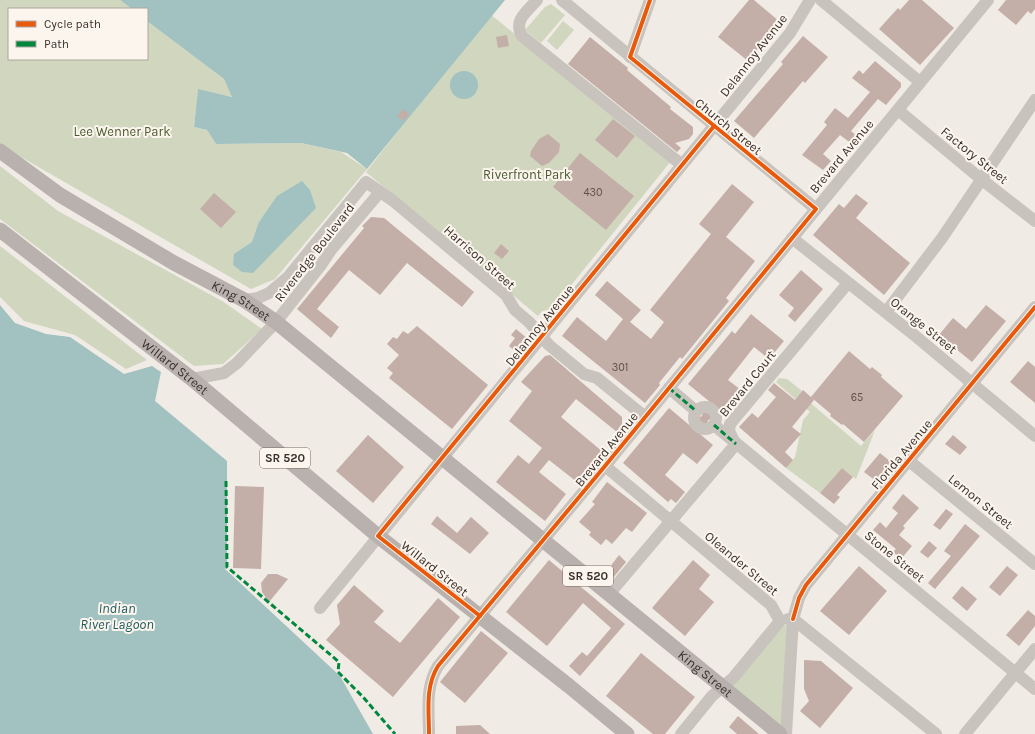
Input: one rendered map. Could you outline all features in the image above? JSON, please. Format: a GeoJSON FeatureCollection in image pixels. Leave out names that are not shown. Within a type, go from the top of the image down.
{"type":"FeatureCollection","features":[{"type":"Feature","properties":{"kind":"main road","name":"King Street"},"geometry":{"type":"LineString","coordinates":[[0,151],[60,195],[174,263],[244,300],[276,322],[543,540]]}},
{"type":"Feature","properties":{"kind":"main road","name":"Willard Street"},"geometry":{"type":"LineString","coordinates":[[0,230],[192,379],[378,536],[627,734]]}},
{"type":"Feature","properties":{"kind":"main road","name":"SR 520"},"geometry":{"type":"LineString","coordinates":[[543,540],[610,594]]}},
{"type":"Feature","properties":{"kind":"main road","name":"King Street"},"geometry":{"type":"LineString","coordinates":[[610,594],[780,734]]}},
{"type":"Feature","properties":{"kind":"street"},"geometry":{"type":"LineString","coordinates":[[537,0],[518,22],[518,29],[522,36],[682,165]]}},
{"type":"Feature","properties":{"kind":"street","name":"Church Street"},"geometry":{"type":"LineString","coordinates":[[562,0],[816,209]]}},
{"type":"Feature","properties":{"kind":"street"},"geometry":{"type":"LineString","coordinates":[[630,57],[650,0]]}},
{"type":"Feature","properties":{"kind":"street","name":"Delannoy Avenue"},"geometry":{"type":"LineString","coordinates":[[320,608],[790,33],[810,0]]}},
{"type":"Feature","properties":{"kind":"street"},"geometry":{"type":"LineString","coordinates":[[821,0],[920,82]]}},
{"type":"Feature","properties":{"kind":"street","name":"Brevard Avenue"},"geometry":{"type":"LineString","coordinates":[[429,734],[429,685],[432,676],[988,0]]}},
{"type":"Feature","properties":{"kind":"street"},"geometry":{"type":"LineString","coordinates":[[886,312],[942,238],[1035,100]]}},
{"type":"Feature","properties":{"kind":"street","name":"Factory Street"},"geometry":{"type":"LineString","coordinates":[[898,110],[981,179],[1035,221]]}},
{"type":"Feature","properties":{"kind":"street","name":"Riveredge Boulevard"},"geometry":{"type":"LineString","coordinates":[[244,300],[258,298],[269,293],[288,277],[366,182]]}},
{"type":"Feature","properties":{"kind":"street","name":"Harrison Street"},"geometry":{"type":"LineString","coordinates":[[366,182],[506,295],[515,310],[529,322],[549,345],[584,374],[597,378],[645,417]]}},
{"type":"Feature","properties":{"kind":"street","name":"Riveredge Boulevard"},"geometry":{"type":"LineString","coordinates":[[192,379],[224,373],[237,363],[276,322],[331,250],[380,192]]}},
{"type":"Feature","properties":{"kind":"street","name":"Orange Street"},"geometry":{"type":"LineString","coordinates":[[792,238],[886,312],[1035,436]]}},
{"type":"Feature","properties":{"kind":"street","name":"Brevard Court"},"geometry":{"type":"LineString","coordinates":[[736,444],[728,431],[730,424],[848,283]]}},
{"type":"Feature","properties":{"kind":"street","name":"Florida Avenue"},"geometry":{"type":"LineString","coordinates":[[786,734],[793,619],[799,598],[806,585],[1035,307]]}},
{"type":"Feature","properties":{"kind":"street","name":"Stone Street"},"geometry":{"type":"LineString","coordinates":[[669,388],[696,411],[694,421],[698,427],[705,429],[714,425],[1035,689]]}},
{"type":"Feature","properties":{"kind":"street"},"geometry":{"type":"LineString","coordinates":[[610,594],[736,444]]}},
{"type":"Feature","properties":{"kind":"street","name":"Lemon Street"},"geometry":{"type":"LineString","coordinates":[[908,460],[1035,564]]}},
{"type":"Feature","properties":{"kind":"street","name":"Oleander Street"},"geometry":{"type":"LineString","coordinates":[[606,466],[771,605],[780,621]]}},
{"type":"Feature","properties":{"kind":"street"},"geometry":{"type":"LineString","coordinates":[[681,734],[722,686],[732,678],[780,621],[793,619],[936,734]]}},
{"type":"Feature","properties":{"kind":"street"},"geometry":{"type":"LineString","coordinates":[[965,734],[1035,649]]}},
{"type":"Feature","properties":{"kind":"green space","name":"Lee Wenner Park"},"geometry":{"type":"Polygon","coordinates":[[[0,0],[120,0],[131,8],[8,8],[8,60],[148,60],[148,22],[224,79],[233,97],[198,90],[194,127],[207,130],[216,144],[301,143],[341,152],[367,169],[275,279],[251,289],[0,145],[0,0]]]}},
{"type":"Feature","properties":{"kind":"green space"},"geometry":{"type":"Polygon","coordinates":[[[551,4],[565,15],[541,43],[525,30],[545,7],[551,4]]]}},
{"type":"Feature","properties":{"kind":"green space","name":"Riverfront Park"},"geometry":{"type":"Polygon","coordinates":[[[490,14],[671,161],[552,309],[542,311],[538,316],[366,172],[490,14]]]}},
{"type":"Feature","properties":{"kind":"green space"},"geometry":{"type":"Polygon","coordinates":[[[563,21],[574,30],[557,50],[547,41],[563,21]]]}},
{"type":"Feature","properties":{"kind":"green space"},"geometry":{"type":"Polygon","coordinates":[[[0,166],[58,211],[222,301],[262,329],[223,364],[194,366],[0,219],[0,166]]]}},
{"type":"Feature","properties":{"kind":"green space"},"geometry":{"type":"Polygon","coordinates":[[[0,246],[147,360],[126,369],[75,335],[24,321],[0,297],[0,246]]]}},
{"type":"Feature","properties":{"kind":"green space"},"geometry":{"type":"Polygon","coordinates":[[[779,378],[787,379],[802,391],[800,394],[861,446],[875,430],[856,479],[842,468],[820,493],[786,468],[795,457],[803,420],[810,412],[776,382],[779,378]]]}},
{"type":"Feature","properties":{"kind":"green space"},"geometry":{"type":"Polygon","coordinates":[[[787,625],[781,727],[731,686],[783,626],[787,625]]]}},
{"type":"Feature","properties":{"kind":"water"},"geometry":{"type":"Polygon","coordinates":[[[120,0],[505,0],[367,169],[347,153],[301,143],[216,144],[207,130],[194,127],[198,89],[232,97],[224,79],[148,22],[148,8],[131,8],[120,0]]]}},
{"type":"Feature","properties":{"kind":"water"},"geometry":{"type":"Polygon","coordinates":[[[464,71],[474,75],[478,85],[474,95],[464,99],[454,95],[450,85],[454,75],[464,71]]]}},
{"type":"Feature","properties":{"kind":"water"},"geometry":{"type":"Polygon","coordinates":[[[302,181],[310,190],[316,208],[253,273],[242,272],[233,265],[234,254],[252,242],[259,222],[277,196],[302,181]]]}},
{"type":"Feature","properties":{"kind":"water","name":"Indian River Lagoon"},"geometry":{"type":"Polygon","coordinates":[[[0,305],[15,323],[46,334],[70,337],[124,374],[152,366],[161,372],[155,401],[227,461],[227,567],[225,569],[340,676],[373,734],[0,734],[0,305]]]}},
{"type":"Feature","properties":{"kind":"building"},"geometry":{"type":"Polygon","coordinates":[[[749,0],[754,0],[780,22],[748,61],[718,37],[749,0]]]}},
{"type":"Feature","properties":{"kind":"building"},"geometry":{"type":"Polygon","coordinates":[[[909,0],[922,0],[954,28],[920,65],[879,29],[898,8],[900,10],[909,0]]]}},
{"type":"Feature","properties":{"kind":"building"},"geometry":{"type":"Polygon","coordinates":[[[1006,0],[1035,0],[1035,9],[1031,14],[1028,11],[1016,25],[998,10],[1006,0]]]}},
{"type":"Feature","properties":{"kind":"building"},"geometry":{"type":"Polygon","coordinates":[[[507,35],[509,46],[498,48],[496,37],[507,35]]]}},
{"type":"Feature","properties":{"kind":"building"},"geometry":{"type":"Polygon","coordinates":[[[803,36],[828,57],[805,83],[803,81],[754,138],[734,121],[783,64],[781,62],[803,36]]]}},
{"type":"Feature","properties":{"kind":"building"},"geometry":{"type":"Polygon","coordinates":[[[590,37],[628,68],[627,70],[671,107],[670,109],[693,127],[693,134],[689,139],[675,143],[681,148],[677,152],[568,64],[590,37]]]}},
{"type":"Feature","properties":{"kind":"building"},"geometry":{"type":"Polygon","coordinates":[[[875,61],[901,83],[901,87],[886,105],[878,99],[851,131],[858,137],[852,144],[840,135],[823,154],[831,161],[823,170],[802,155],[827,125],[824,122],[835,108],[848,118],[870,92],[852,78],[859,70],[863,74],[875,61]]]}},
{"type":"Feature","properties":{"kind":"building"},"geometry":{"type":"Polygon","coordinates":[[[403,109],[409,114],[404,121],[397,116],[403,109]]]}},
{"type":"Feature","properties":{"kind":"building"},"geometry":{"type":"Polygon","coordinates":[[[613,119],[635,136],[617,158],[595,140],[613,119]]]}},
{"type":"Feature","properties":{"kind":"building"},"geometry":{"type":"Polygon","coordinates":[[[548,134],[560,144],[559,152],[549,163],[542,166],[530,156],[531,151],[539,139],[548,134]]]}},
{"type":"Feature","properties":{"kind":"building"},"geometry":{"type":"Polygon","coordinates":[[[580,153],[634,196],[606,230],[553,187],[580,153]]]}},
{"type":"Feature","properties":{"kind":"building"},"geometry":{"type":"Polygon","coordinates":[[[732,184],[754,202],[726,237],[755,261],[726,298],[729,301],[682,359],[680,357],[645,403],[562,336],[577,317],[606,341],[623,319],[595,295],[607,281],[641,310],[630,322],[651,339],[664,322],[650,310],[711,234],[699,224],[732,184]]]}},
{"type":"Feature","properties":{"kind":"building"},"geometry":{"type":"Polygon","coordinates":[[[214,193],[236,212],[221,228],[200,209],[214,193]]]}},
{"type":"Feature","properties":{"kind":"building"},"geometry":{"type":"Polygon","coordinates":[[[856,194],[868,203],[856,218],[910,263],[884,295],[813,235],[839,204],[844,208],[856,194]]]}},
{"type":"Feature","properties":{"kind":"building"},"geometry":{"type":"Polygon","coordinates":[[[371,217],[384,218],[474,292],[462,307],[407,263],[380,295],[349,270],[317,309],[339,327],[331,338],[297,309],[364,228],[362,226],[371,217]]]}},
{"type":"Feature","properties":{"kind":"building"},"geometry":{"type":"Polygon","coordinates":[[[501,244],[509,251],[502,259],[494,253],[501,244]]]}},
{"type":"Feature","properties":{"kind":"building"},"geometry":{"type":"Polygon","coordinates":[[[801,270],[823,289],[795,322],[788,316],[794,308],[779,295],[801,270]]]}},
{"type":"Feature","properties":{"kind":"building"},"geometry":{"type":"Polygon","coordinates":[[[986,305],[1006,321],[972,362],[939,335],[953,318],[966,329],[986,305]]]}},
{"type":"Feature","properties":{"kind":"building"},"geometry":{"type":"Polygon","coordinates":[[[751,314],[784,341],[769,359],[754,347],[728,380],[745,393],[727,416],[719,410],[713,418],[708,420],[707,425],[700,424],[698,418],[702,416],[703,410],[710,402],[688,384],[732,331],[735,334],[751,314]]]}},
{"type":"Feature","properties":{"kind":"building"},"geometry":{"type":"Polygon","coordinates":[[[417,326],[488,385],[452,429],[389,378],[393,373],[387,368],[399,355],[387,344],[393,337],[397,339],[403,331],[408,334],[417,326]]]}},
{"type":"Feature","properties":{"kind":"building"},"geometry":{"type":"Polygon","coordinates":[[[516,329],[528,339],[517,353],[509,346],[515,338],[511,335],[516,329]]]}},
{"type":"Feature","properties":{"kind":"building"},"geometry":{"type":"Polygon","coordinates":[[[849,351],[870,369],[872,367],[882,375],[881,377],[903,396],[864,442],[843,424],[842,425],[830,416],[831,414],[812,398],[814,400],[792,427],[801,434],[785,452],[793,460],[786,468],[739,427],[752,413],[758,418],[776,397],[768,390],[774,383],[795,400],[803,390],[811,397],[849,351]]]}},
{"type":"Feature","properties":{"kind":"building"},"geometry":{"type":"Polygon","coordinates":[[[550,355],[622,417],[622,425],[617,432],[576,399],[561,417],[603,452],[577,482],[549,460],[539,472],[566,494],[545,521],[496,482],[518,455],[529,464],[542,448],[509,421],[532,391],[521,382],[545,356],[550,355]]]}},
{"type":"Feature","properties":{"kind":"building"},"geometry":{"type":"Polygon","coordinates":[[[1028,361],[1035,367],[1035,403],[1010,382],[1028,361]]]}},
{"type":"Feature","properties":{"kind":"building"},"geometry":{"type":"Polygon","coordinates":[[[669,408],[713,445],[697,464],[683,453],[665,475],[685,492],[676,503],[671,499],[668,502],[623,463],[669,408]]]}},
{"type":"Feature","properties":{"kind":"building"},"geometry":{"type":"Polygon","coordinates":[[[368,435],[404,467],[373,503],[336,471],[368,435]]]}},
{"type":"Feature","properties":{"kind":"building"},"geometry":{"type":"Polygon","coordinates":[[[953,435],[967,447],[960,455],[945,444],[953,435]]]}},
{"type":"Feature","properties":{"kind":"building"},"geometry":{"type":"Polygon","coordinates":[[[880,453],[891,462],[876,481],[864,472],[880,453]]]}},
{"type":"Feature","properties":{"kind":"building"},"geometry":{"type":"Polygon","coordinates":[[[842,468],[853,477],[837,495],[840,497],[834,504],[820,493],[842,468]]]}},
{"type":"Feature","properties":{"kind":"building"},"geometry":{"type":"Polygon","coordinates":[[[607,482],[647,513],[632,532],[626,528],[612,544],[606,539],[601,545],[589,535],[591,532],[579,522],[595,504],[592,502],[607,482]]]}},
{"type":"Feature","properties":{"kind":"building"},"geometry":{"type":"Polygon","coordinates":[[[235,486],[264,487],[261,569],[233,568],[235,486]]]}},
{"type":"Feature","properties":{"kind":"building"},"geometry":{"type":"Polygon","coordinates":[[[903,494],[919,508],[903,526],[905,528],[899,535],[912,546],[901,559],[893,552],[896,549],[873,530],[880,522],[886,528],[898,513],[892,508],[903,494]]]}},
{"type":"Feature","properties":{"kind":"building"},"geometry":{"type":"Polygon","coordinates":[[[946,509],[953,514],[940,530],[933,525],[946,509]]]}},
{"type":"Feature","properties":{"kind":"building"},"geometry":{"type":"Polygon","coordinates":[[[437,516],[457,533],[471,517],[489,533],[470,554],[431,524],[437,516]]]}},
{"type":"Feature","properties":{"kind":"building"},"geometry":{"type":"Polygon","coordinates":[[[965,524],[980,536],[935,589],[928,583],[951,556],[944,551],[965,524]]]}},
{"type":"Feature","properties":{"kind":"building"},"geometry":{"type":"Polygon","coordinates":[[[929,541],[937,548],[928,558],[920,552],[929,541]]]}},
{"type":"Feature","properties":{"kind":"building"},"geometry":{"type":"Polygon","coordinates":[[[619,555],[626,562],[613,578],[606,572],[619,555]]]}},
{"type":"Feature","properties":{"kind":"building"},"geometry":{"type":"Polygon","coordinates":[[[549,560],[625,624],[580,676],[569,666],[582,652],[587,656],[611,628],[583,603],[547,646],[506,612],[549,560]]]}},
{"type":"Feature","properties":{"kind":"building"},"geometry":{"type":"Polygon","coordinates":[[[693,560],[710,575],[699,589],[714,602],[685,636],[652,608],[693,560]]]}},
{"type":"Feature","properties":{"kind":"building"},"geometry":{"type":"Polygon","coordinates":[[[859,566],[887,591],[849,635],[820,611],[859,566]]]}},
{"type":"Feature","properties":{"kind":"building"},"geometry":{"type":"Polygon","coordinates":[[[1007,566],[1018,575],[1000,596],[989,587],[1007,566]]]}},
{"type":"Feature","properties":{"kind":"building"},"geometry":{"type":"Polygon","coordinates":[[[268,574],[277,574],[288,579],[269,602],[262,592],[261,583],[268,574]]]}},
{"type":"Feature","properties":{"kind":"building"},"geometry":{"type":"Polygon","coordinates":[[[354,585],[384,611],[374,622],[400,643],[438,598],[460,617],[393,697],[326,640],[340,624],[337,605],[354,585]]]}},
{"type":"Feature","properties":{"kind":"building"},"geometry":{"type":"Polygon","coordinates":[[[962,586],[977,599],[967,611],[952,598],[962,586]]]}},
{"type":"Feature","properties":{"kind":"building"},"geometry":{"type":"Polygon","coordinates":[[[1028,610],[1035,616],[1035,626],[1019,646],[1006,635],[1028,610]]]}},
{"type":"Feature","properties":{"kind":"building"},"geometry":{"type":"Polygon","coordinates":[[[481,631],[508,653],[465,703],[440,682],[481,631]]]}},
{"type":"Feature","properties":{"kind":"building"},"geometry":{"type":"Polygon","coordinates":[[[641,653],[695,697],[665,734],[653,734],[606,696],[641,653]]]}},
{"type":"Feature","properties":{"kind":"building"},"geometry":{"type":"Polygon","coordinates":[[[804,660],[821,661],[853,688],[820,728],[800,711],[809,701],[804,689],[804,660]]]}},
{"type":"Feature","properties":{"kind":"building"},"geometry":{"type":"Polygon","coordinates":[[[738,716],[759,734],[737,734],[729,727],[738,716]]]}},
{"type":"Feature","properties":{"kind":"building"},"geometry":{"type":"Polygon","coordinates":[[[480,725],[490,734],[456,734],[456,726],[480,725]]]}},
{"type":"Feature","properties":{"kind":"marked path"},"geometry":{"type":"LineString","coordinates":[[669,388],[696,411]]}},
{"type":"Feature","properties":{"kind":"marked path"},"geometry":{"type":"LineString","coordinates":[[714,425],[736,444]]}},
{"type":"Feature","properties":{"kind":"marked path"},"geometry":{"type":"LineString","coordinates":[[226,481],[227,567],[339,662],[338,672],[363,697],[395,734]]}},
{"type":"Feature","properties":{"kind":"cycle path"},"geometry":{"type":"LineString","coordinates":[[429,734],[429,691],[438,666],[605,466],[816,209],[630,57],[650,0]]}},
{"type":"Feature","properties":{"kind":"cycle path"},"geometry":{"type":"LineString","coordinates":[[480,616],[378,536],[714,126]]}},
{"type":"Feature","properties":{"kind":"cycle path"},"geometry":{"type":"LineString","coordinates":[[793,619],[799,598],[806,585],[1035,307]]}}]}
